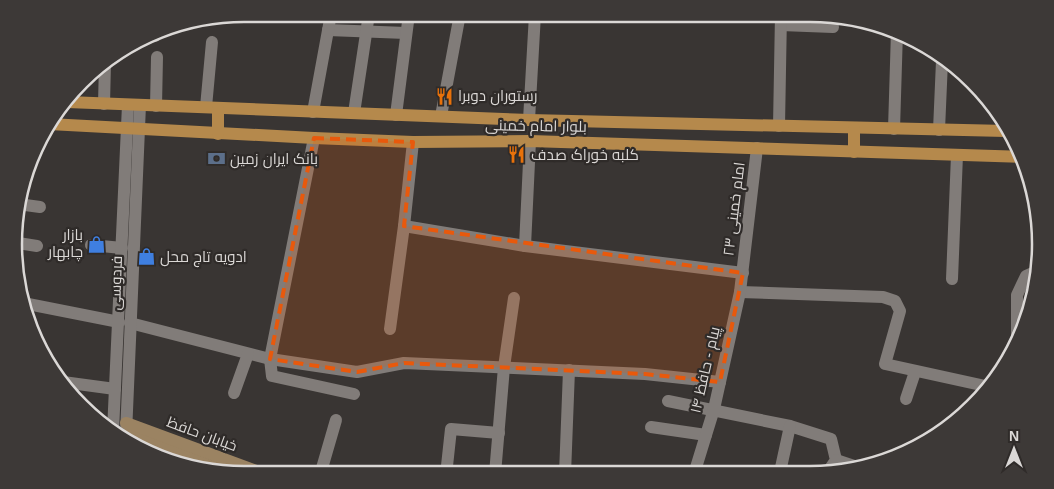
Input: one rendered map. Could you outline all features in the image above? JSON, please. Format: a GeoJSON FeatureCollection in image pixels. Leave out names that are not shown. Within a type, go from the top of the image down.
{"type":"FeatureCollection","features":[{"type":"Feature","properties":{"kind":"main road","name":"بلوار امام خمینی"},"geometry":{"type":"LineString","coordinates":[[74,102],[529,120],[1000,131]]}},
{"type":"Feature","properties":{"kind":"main road"},"geometry":{"type":"LineString","coordinates":[[212,107],[218,134]]}},
{"type":"Feature","properties":{"kind":"main road","name":"بلوار امام خمینی"},"geometry":{"type":"LineString","coordinates":[[58,125],[218,134],[413,142],[530,141],[1014,157]]}},
{"type":"Feature","properties":{"kind":"main road"},"geometry":{"type":"LineString","coordinates":[[854,128],[854,152]]}},
{"type":"Feature","properties":{"kind":"main road","name":"خیابان حافظ"},"geometry":{"type":"LineString","coordinates":[[126,432],[200,462]]}},
{"type":"Feature","properties":{"kind":"main road","name":"خیابان حافظ"},"geometry":{"type":"LineString","coordinates":[[126,432],[237,466]]}},
{"type":"Feature","properties":{"kind":"street"},"geometry":{"type":"LineString","coordinates":[[313,112],[330,22]]}},
{"type":"Feature","properties":{"kind":"street"},"geometry":{"type":"LineString","coordinates":[[354,113],[368,22]]}},
{"type":"Feature","properties":{"kind":"street"},"geometry":{"type":"LineString","coordinates":[[396,115],[408,22]]}},
{"type":"Feature","properties":{"kind":"street"},"geometry":{"type":"LineString","coordinates":[[441,116],[459,22]]}},
{"type":"Feature","properties":{"kind":"street"},"geometry":{"type":"LineString","coordinates":[[529,120],[535,22]]}},
{"type":"Feature","properties":{"kind":"street"},"geometry":{"type":"LineString","coordinates":[[779,126],[781,22]]}},
{"type":"Feature","properties":{"kind":"street"},"geometry":{"type":"LineString","coordinates":[[800,22],[833,27]]}},
{"type":"Feature","properties":{"kind":"street"},"geometry":{"type":"LineString","coordinates":[[328,30],[406,33]]}},
{"type":"Feature","properties":{"kind":"street"},"geometry":{"type":"LineString","coordinates":[[894,129],[897,40]]}},
{"type":"Feature","properties":{"kind":"street"},"geometry":{"type":"LineString","coordinates":[[212,42],[212,107]]}},
{"type":"Feature","properties":{"kind":"street"},"geometry":{"type":"LineString","coordinates":[[156,106],[157,57]]}},
{"type":"Feature","properties":{"kind":"street"},"geometry":{"type":"LineString","coordinates":[[939,130],[942,66]]}},
{"type":"Feature","properties":{"kind":"street"},"geometry":{"type":"LineString","coordinates":[[104,104],[105,72]]}},
{"type":"Feature","properties":{"kind":"street"},"geometry":{"type":"LineString","coordinates":[[133,129],[134,105]]}},
{"type":"Feature","properties":{"kind":"street","name":"فردوسی"},"geometry":{"type":"LineString","coordinates":[[126,432],[122,248],[133,129]]}},
{"type":"Feature","properties":{"kind":"street","name":"فردوسی"},"geometry":{"type":"LineString","coordinates":[[113,424],[115,389],[125,323],[133,129]]}},
{"type":"Feature","properties":{"kind":"street"},"geometry":{"type":"LineString","coordinates":[[314,138],[270,359],[272,376],[354,394]]}},
{"type":"Feature","properties":{"kind":"street"},"geometry":{"type":"LineString","coordinates":[[525,246],[530,141]]}},
{"type":"Feature","properties":{"kind":"street"},"geometry":{"type":"LineString","coordinates":[[390,329],[413,142]]}},
{"type":"Feature","properties":{"kind":"street","name":"امام خمینی ۲۳"},"geometry":{"type":"LineString","coordinates":[[743,273],[757,148]]}},
{"type":"Feature","properties":{"kind":"street"},"geometry":{"type":"LineString","coordinates":[[952,280],[957,155]]}},
{"type":"Feature","properties":{"kind":"street"},"geometry":{"type":"LineString","coordinates":[[26,205],[40,208]]}},
{"type":"Feature","properties":{"kind":"street"},"geometry":{"type":"LineString","coordinates":[[404,226],[525,246],[743,273]]}},
{"type":"Feature","properties":{"kind":"street"},"geometry":{"type":"LineString","coordinates":[[22,244],[37,246]]}},
{"type":"Feature","properties":{"kind":"street"},"geometry":{"type":"LineString","coordinates":[[91,245],[122,248]]}},
{"type":"Feature","properties":{"kind":"street","name":"پیام - حافظ ۱۴"},"geometry":{"type":"LineString","coordinates":[[696,466],[714,409],[743,273]]}},
{"type":"Feature","properties":{"kind":"street"},"geometry":{"type":"LineString","coordinates":[[1017,324],[1017,295],[1026,276],[1030,274]]}},
{"type":"Feature","properties":{"kind":"street"},"geometry":{"type":"LineString","coordinates":[[740,292],[883,297],[895,302],[900,311],[885,364],[981,385]]}},
{"type":"Feature","properties":{"kind":"street"},"geometry":{"type":"LineString","coordinates":[[496,466],[504,367],[514,298]]}},
{"type":"Feature","properties":{"kind":"street"},"geometry":{"type":"LineString","coordinates":[[31,305],[125,323],[270,359],[356,372],[404,363],[645,374],[720,382]]}},
{"type":"Feature","properties":{"kind":"street"},"geometry":{"type":"LineString","coordinates":[[234,393],[248,354]]}},
{"type":"Feature","properties":{"kind":"street"},"geometry":{"type":"LineString","coordinates":[[565,466],[569,370]]}},
{"type":"Feature","properties":{"kind":"street"},"geometry":{"type":"LineString","coordinates":[[906,399],[916,372]]}},
{"type":"Feature","properties":{"kind":"street"},"geometry":{"type":"LineString","coordinates":[[71,383],[115,389]]}},
{"type":"Feature","properties":{"kind":"street"},"geometry":{"type":"LineString","coordinates":[[668,400],[790,426],[831,439],[836,460],[832,465]]}},
{"type":"Feature","properties":{"kind":"street"},"geometry":{"type":"LineString","coordinates":[[323,466],[336,420]]}},
{"type":"Feature","properties":{"kind":"street"},"geometry":{"type":"LineString","coordinates":[[781,466],[790,426]]}},
{"type":"Feature","properties":{"kind":"street"},"geometry":{"type":"LineString","coordinates":[[651,427],[706,435]]}},
{"type":"Feature","properties":{"kind":"street"},"geometry":{"type":"LineString","coordinates":[[447,466],[450,429],[499,433]]}},
{"type":"Feature","properties":{"kind":"street"},"geometry":{"type":"LineString","coordinates":[[836,460],[846,463]]}},
{"type":"Feature","properties":{"kind":"highlighted area"},"geometry":{"type":"Polygon","coordinates":[[[314,138],[413,142],[404,226],[743,273],[720,382],[645,374],[404,363],[357,372],[270,359],[314,138]]]}},
{"type":"Feature","properties":{"kind":"place","name":"رستوران دوبرا"},"geometry":{"type":"Point","coordinates":[444,96]}},
{"type":"Feature","properties":{"kind":"place","name":"کلبه خوراک صدف"},"geometry":{"type":"Point","coordinates":[517,155]}},
{"type":"Feature","properties":{"kind":"place","name":"بانک ایران زمین"},"geometry":{"type":"Point","coordinates":[216,159]}},
{"type":"Feature","properties":{"kind":"place","name":"بازار چابهار"},"geometry":{"type":"Point","coordinates":[97,244]}},
{"type":"Feature","properties":{"kind":"place","name":"ادویه تاج محل"},"geometry":{"type":"Point","coordinates":[146,257]}}]}
